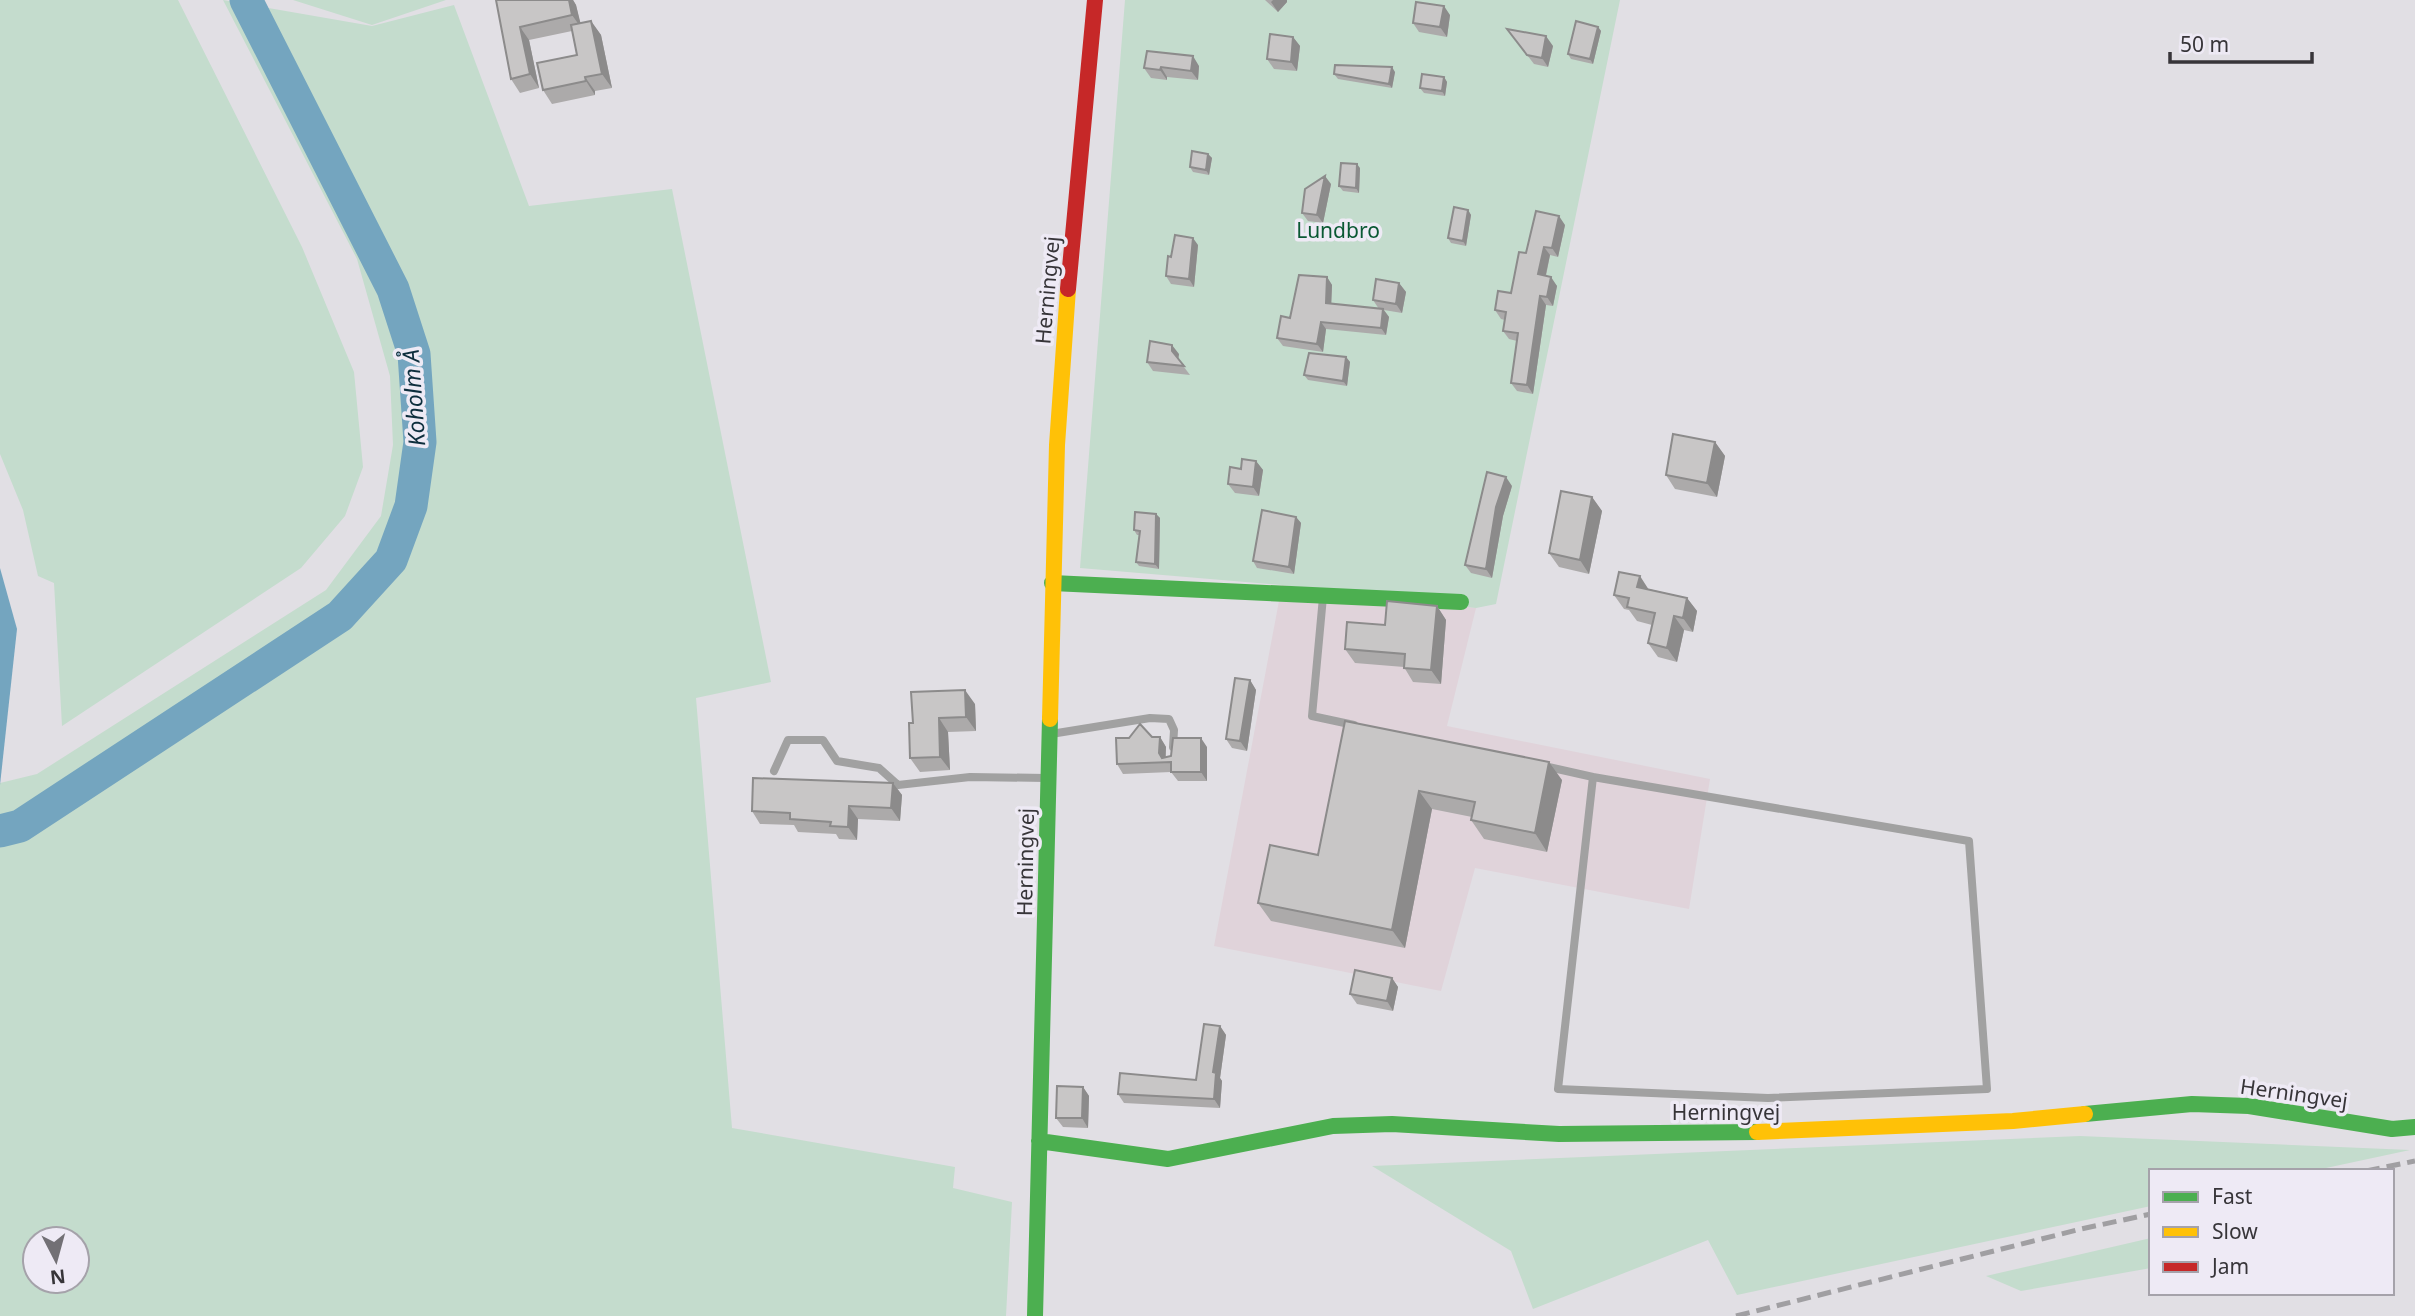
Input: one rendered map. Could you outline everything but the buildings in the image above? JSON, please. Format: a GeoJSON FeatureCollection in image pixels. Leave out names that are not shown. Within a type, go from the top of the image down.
{"type":"FeatureCollection","features":[{"type":"Feature","properties":{"kind":"street","name":"Herningvej"},"geometry":{"type":"LineString","coordinates":[[1035,1316],[1057,444],[1069,279],[1096,0]]}},
{"type":"Feature","properties":{"kind":"street"},"geometry":{"type":"LineString","coordinates":[[1052,583],[1461,602]]}},
{"type":"Feature","properties":{"kind":"street","name":"Herningvej"},"geometry":{"type":"LineString","coordinates":[[1039,1141],[1168,1159],[1332,1126],[1392,1124],[1559,1134],[1806,1132],[2013,1121],[2192,1104],[2249,1107],[2392,1129],[2415,1127]]}},
{"type":"Feature","properties":{"kind":"lane"},"geometry":{"type":"LineString","coordinates":[[1323,597],[1312,716],[1366,727]]}},
{"type":"Feature","properties":{"kind":"lane"},"geometry":{"type":"LineString","coordinates":[[1048,734],[1137,720],[1169,719],[1174,730],[1172,762]]}},
{"type":"Feature","properties":{"kind":"lane"},"geometry":{"type":"LineString","coordinates":[[774,771],[788,740],[823,740],[837,761],[879,768],[898,785],[970,777],[1048,778]]}},
{"type":"Feature","properties":{"kind":"lane"},"geometry":{"type":"LineString","coordinates":[[1540,765],[1969,841],[1987,1089],[1768,1098],[1558,1089],[1593,776]]}},
{"type":"Feature","properties":{"kind":"shaded area"},"geometry":{"type":"Polygon","coordinates":[[[1282,585],[1476,608],[1447,726],[1710,779],[1689,909],[1475,868],[1441,991],[1214,946],[1282,585]]]}},
{"type":"Feature","properties":{"kind":"green space"},"geometry":{"type":"Polygon","coordinates":[[[0,0],[178,0],[302,247],[354,372],[363,467],[345,516],[301,568],[62,726],[54,583],[38,576],[23,510],[0,454],[0,0]]]}},
{"type":"Feature","properties":{"kind":"green space"},"geometry":{"type":"Polygon","coordinates":[[[223,0],[372,26],[454,5],[529,206],[672,189],[771,682],[696,698],[732,1128],[955,1167],[953,1188],[1012,1202],[1006,1316],[0,1316],[0,783],[37,774],[326,590],[381,516],[393,445],[390,376],[357,259],[223,0]]]}},
{"type":"Feature","properties":{"kind":"green space"},"geometry":{"type":"Polygon","coordinates":[[[293,0],[446,0],[372,25],[293,0]]]}},
{"type":"Feature","properties":{"kind":"green space","name":"Lundbro"},"geometry":{"type":"Polygon","coordinates":[[[1125,0],[1620,0],[1496,604],[1476,608],[1282,585],[1080,568],[1125,0]]]}},
{"type":"Feature","properties":{"kind":"green space"},"geometry":{"type":"Polygon","coordinates":[[[2080,1136],[2410,1150],[2321,1169],[2149,1169],[2149,1206],[1737,1295],[1708,1240],[1533,1309],[1511,1251],[1372,1166],[2080,1136]]]}},
{"type":"Feature","properties":{"kind":"green space"},"geometry":{"type":"Polygon","coordinates":[[[2149,1238],[2149,1268],[2021,1291],[1986,1276],[2149,1238]]]}},
{"type":"Feature","properties":{"kind":"water"},"geometry":{"type":"Polygon","coordinates":[[[0,568],[17,629],[0,785],[0,568]]]}},
{"type":"Feature","properties":{"kind":"waterway","name":"Koholm Å"},"geometry":{"type":"LineString","coordinates":[[0,831],[20,826],[340,616],[391,560],[411,506],[420,442],[414,354],[393,289],[246,0]]}},
{"type":"Feature","properties":{"kind":"railway"},"geometry":{"type":"LineString","coordinates":[[2376,1169],[2415,1161]]}},
{"type":"Feature","properties":{"kind":"railway"},"geometry":{"type":"LineString","coordinates":[[1736,1316],[2149,1214]]}},
{"type":"Feature","properties":{"kind":"traffic: fast"},"geometry":{"type":"LineString","coordinates":[[1052,583],[1461,602]]}},
{"type":"Feature","properties":{"kind":"traffic: fast"},"geometry":{"type":"LineString","coordinates":[[1035,1316],[1050,719]]}},
{"type":"Feature","properties":{"kind":"traffic: fast"},"geometry":{"type":"LineString","coordinates":[[2085,1114],[2192,1104],[2249,1106],[2392,1129],[2415,1127]]}},
{"type":"Feature","properties":{"kind":"traffic: fast"},"geometry":{"type":"LineString","coordinates":[[1039,1141],[1168,1159],[1333,1126],[1392,1124],[1559,1134],[1757,1132]]}},
{"type":"Feature","properties":{"kind":"traffic: slow"},"geometry":{"type":"LineString","coordinates":[[1050,719],[1057,445],[1068,289]]}},
{"type":"Feature","properties":{"kind":"traffic: slow"},"geometry":{"type":"LineString","coordinates":[[1757,1132],[2013,1121],[2085,1114]]}},
{"type":"Feature","properties":{"kind":"traffic: jam"},"geometry":{"type":"LineString","coordinates":[[1068,289],[1095,0]]}}]}
